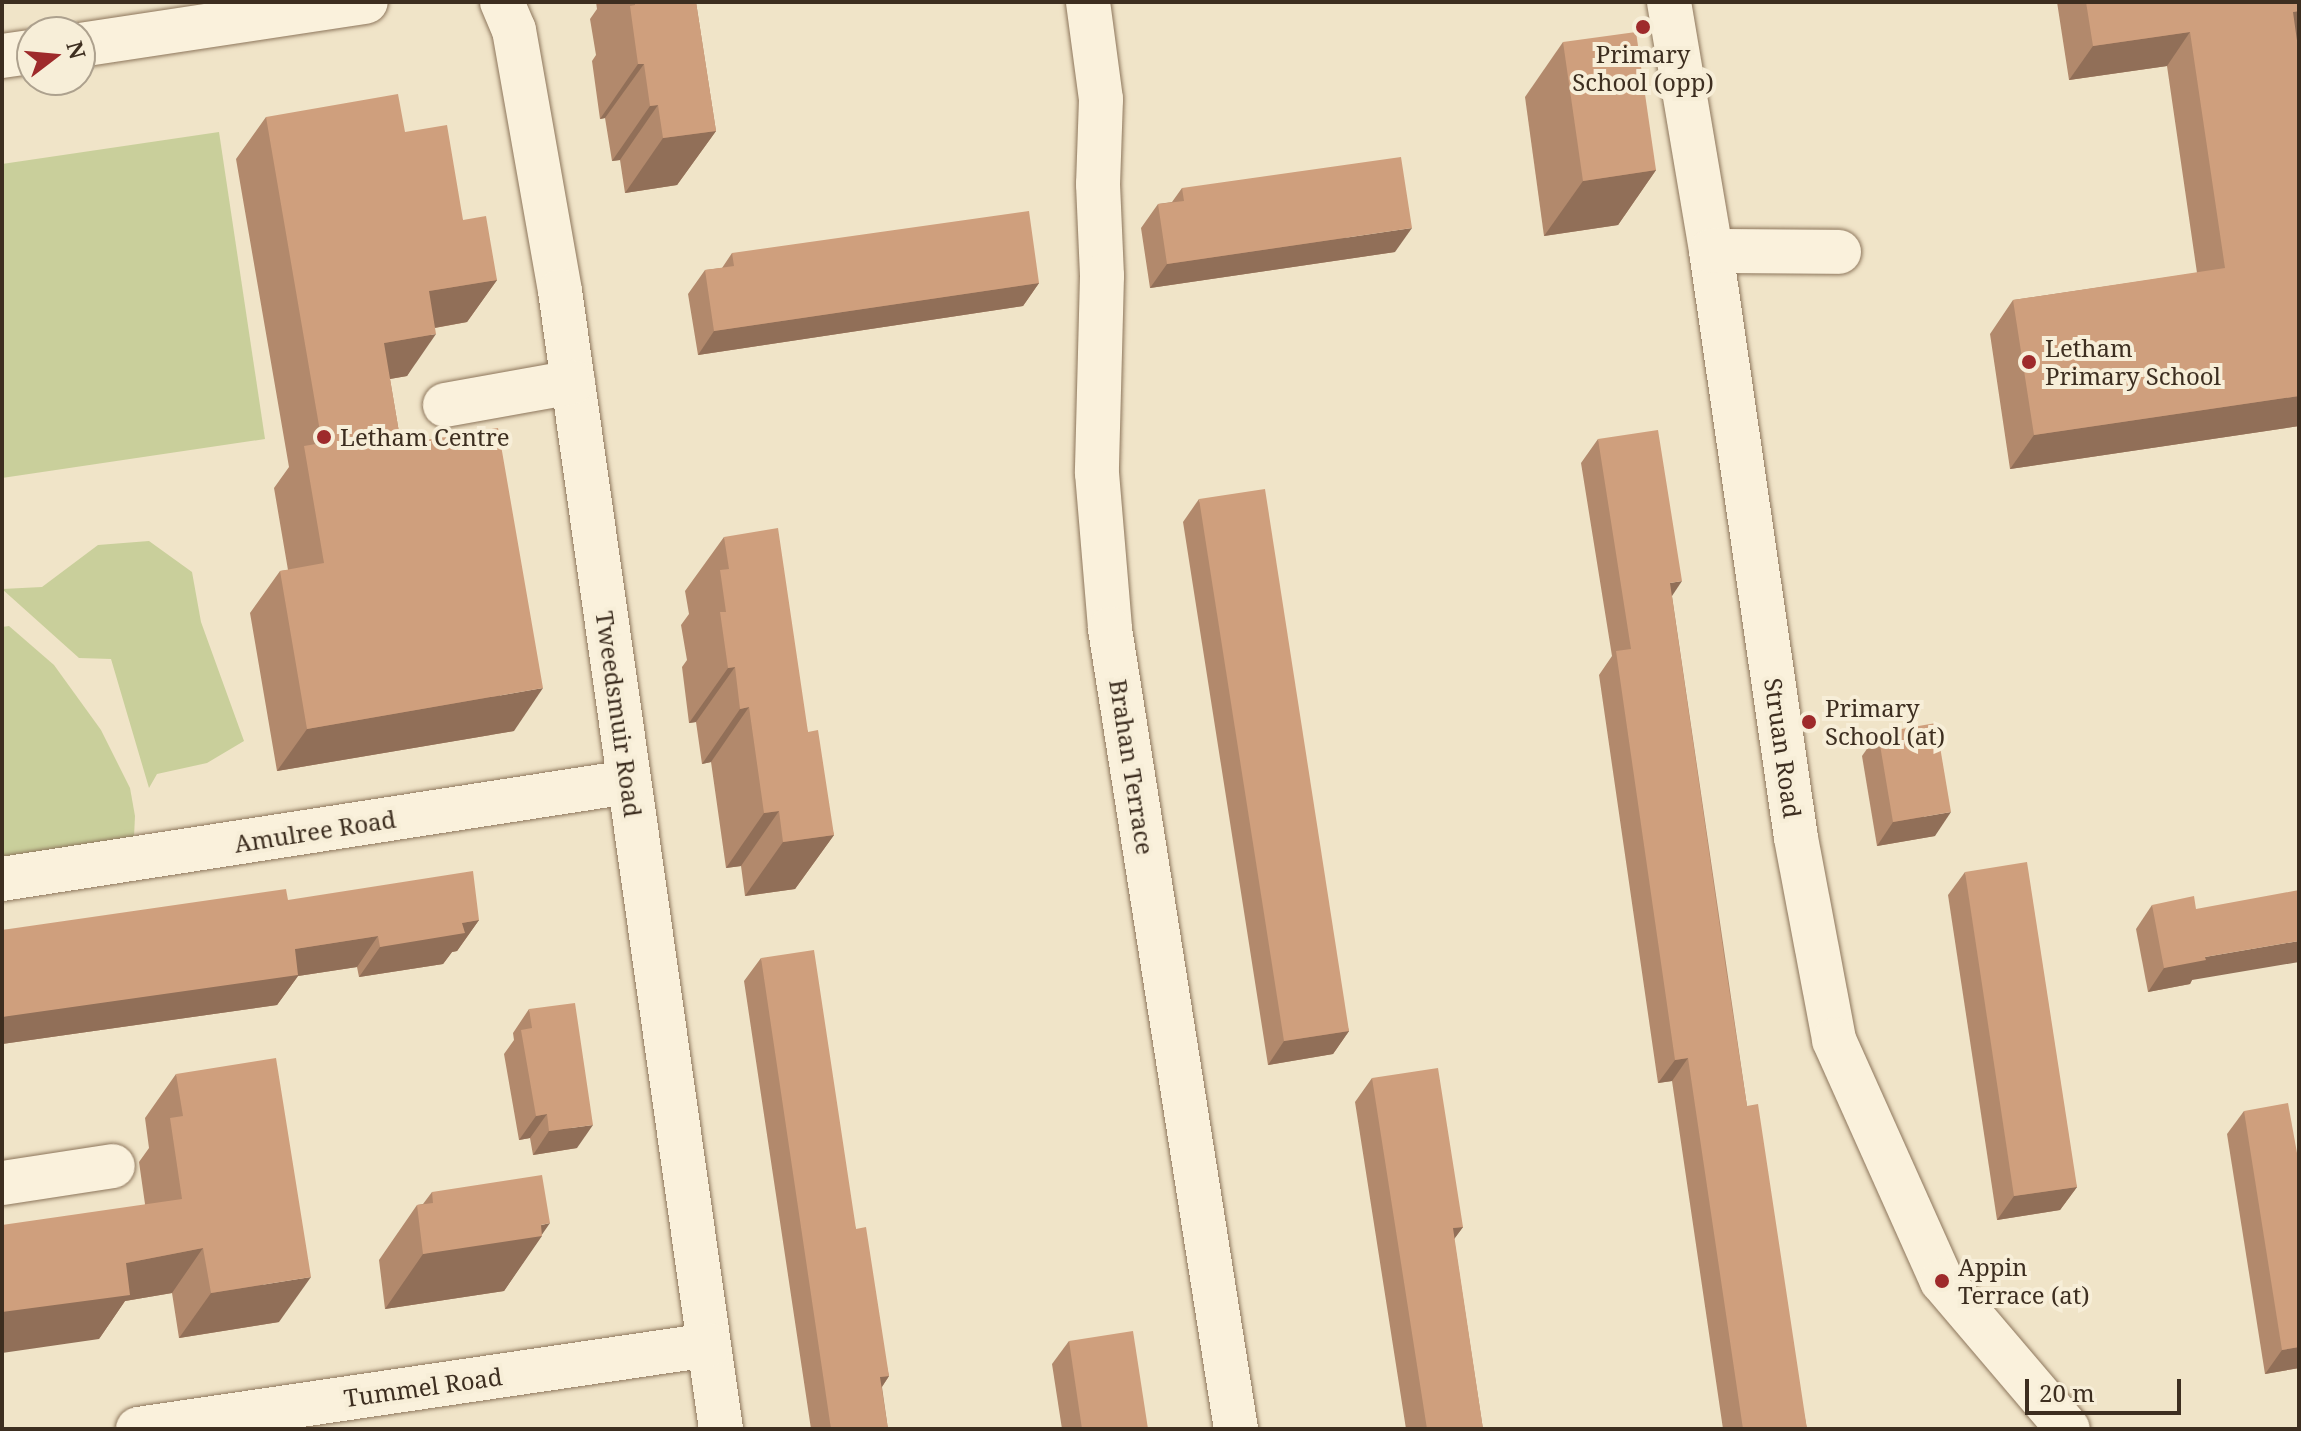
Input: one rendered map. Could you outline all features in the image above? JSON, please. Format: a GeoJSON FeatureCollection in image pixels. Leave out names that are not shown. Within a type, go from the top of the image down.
{"type":"FeatureCollection","features":[{"type":"Feature","properties":{"kind":"street"},"geometry":{"type":"LineString","coordinates":[[96,43],[366,2]]}},
{"type":"Feature","properties":{"kind":"street","name":"Tweedsmuir Road"},"geometry":{"type":"LineString","coordinates":[[502,2],[514,30],[551,229],[721,1429]]}},
{"type":"Feature","properties":{"kind":"street","name":"Brahan Terrace"},"geometry":{"type":"LineString","coordinates":[[1088,2],[1101,99],[1098,184],[1102,276],[1097,473],[1110,629],[1236,1429]]}},
{"type":"Feature","properties":{"kind":"street","name":"Struan Road"},"geometry":{"type":"LineString","coordinates":[[1669,2],[1711,251],[1796,838],[1834,1040],[1942,1281],[2068,1429]]}},
{"type":"Feature","properties":{"kind":"street"},"geometry":{"type":"LineString","coordinates":[[1711,251],[1839,252]]}},
{"type":"Feature","properties":{"kind":"street"},"geometry":{"type":"LineString","coordinates":[[445,405],[573,382]]}},
{"type":"Feature","properties":{"kind":"street","name":"Amulree Road"},"geometry":{"type":"LineString","coordinates":[[2,879],[628,782]]}},
{"type":"Feature","properties":{"kind":"street"},"geometry":{"type":"LineString","coordinates":[[2,1183],[113,1166]]}},
{"type":"Feature","properties":{"kind":"street","name":"Tummel Road"},"geometry":{"type":"LineString","coordinates":[[138,1429],[709,1345]]}},
{"type":"Feature","properties":{"kind":"green space"},"geometry":{"type":"Polygon","coordinates":[[[219,132],[265,439],[2,478],[2,164],[219,132]]]}},
{"type":"Feature","properties":{"kind":"green space"},"geometry":{"type":"Polygon","coordinates":[[[149,541],[192,572],[201,622],[244,741],[207,763],[157,774],[149,788],[111,659],[79,658],[2,589],[42,587],[98,545],[149,541]]]}},
{"type":"Feature","properties":{"kind":"green space"},"geometry":{"type":"Polygon","coordinates":[[[9,626],[54,665],[101,730],[130,788],[135,816],[134,837],[2,858],[2,627],[9,626]]]}},
{"type":"Feature","properties":{"kind":"building"},"geometry":{"type":"Polygon","coordinates":[[[635,2],[696,2],[716,131],[663,138],[658,105],[650,106],[644,64],[638,64],[630,6],[635,2]]]}},
{"type":"Feature","properties":{"kind":"building"},"geometry":{"type":"Polygon","coordinates":[[[2086,2],[2299,2],[2299,11],[2293,12],[2299,55],[2299,396],[2034,435],[2013,300],[2225,268],[2190,32],[2093,46],[2086,2]]]}},
{"type":"Feature","properties":{"kind":"building"},"geometry":{"type":"Polygon","coordinates":[[[1636,32],[1656,170],[1583,181],[1563,42],[1636,32]]]}},
{"type":"Feature","properties":{"kind":"building","name":"Letham Centre"},"geometry":{"type":"Polygon","coordinates":[[[398,94],[405,132],[447,125],[463,220],[486,216],[497,280],[429,291],[436,334],[384,343],[401,444],[498,428],[543,688],[307,729],[280,571],[324,563],[304,446],[322,443],[266,117],[398,94]]]}},
{"type":"Feature","properties":{"kind":"building"},"geometry":{"type":"Polygon","coordinates":[[[1401,157],[1412,228],[1167,264],[1158,204],[1184,201],[1182,188],[1401,157]]]}},
{"type":"Feature","properties":{"kind":"building"},"geometry":{"type":"Polygon","coordinates":[[[1029,211],[1039,283],[714,331],[705,270],[734,266],[732,253],[1029,211]]]}},
{"type":"Feature","properties":{"kind":"building"},"geometry":{"type":"Polygon","coordinates":[[[1658,430],[1682,581],[1670,583],[1726,969],[1747,1106],[1758,1104],[1807,1429],[1743,1429],[1688,1058],[1675,1060],[1616,651],[1631,649],[1598,439],[1658,430]]]}},
{"type":"Feature","properties":{"kind":"building"},"geometry":{"type":"Polygon","coordinates":[[[1265,489],[1349,1031],[1284,1041],[1199,499],[1265,489]]]}},
{"type":"Feature","properties":{"kind":"building"},"geometry":{"type":"Polygon","coordinates":[[[778,528],[808,732],[818,730],[834,835],[783,842],[779,811],[764,813],[749,707],[740,709],[735,667],[728,668],[720,612],[726,612],[720,570],[729,569],[724,537],[778,528]]]}},
{"type":"Feature","properties":{"kind":"building"},"geometry":{"type":"Polygon","coordinates":[[[1936,723],[1951,812],[1893,822],[1878,733],[1936,723]]]}},
{"type":"Feature","properties":{"kind":"building"},"geometry":{"type":"Polygon","coordinates":[[[2027,862],[2077,1187],[2014,1196],[1965,872],[2027,862]]]}},
{"type":"Feature","properties":{"kind":"building"},"geometry":{"type":"Polygon","coordinates":[[[473,871],[479,920],[462,923],[465,933],[380,947],[378,936],[295,949],[298,975],[2,1017],[2,930],[286,889],[288,900],[473,871]]]}},
{"type":"Feature","properties":{"kind":"building"},"geometry":{"type":"Polygon","coordinates":[[[2299,890],[2299,941],[2205,957],[2206,960],[2164,968],[2152,905],[2194,896],[2196,909],[2299,890]]]}},
{"type":"Feature","properties":{"kind":"building"},"geometry":{"type":"Polygon","coordinates":[[[814,950],[856,1229],[866,1227],[889,1376],[880,1377],[888,1429],[831,1429],[761,958],[814,950]]]}},
{"type":"Feature","properties":{"kind":"building"},"geometry":{"type":"Polygon","coordinates":[[[575,1003],[593,1125],[549,1131],[547,1114],[536,1116],[521,1030],[532,1028],[529,1009],[575,1003]]]}},
{"type":"Feature","properties":{"kind":"building"},"geometry":{"type":"Polygon","coordinates":[[[276,1058],[311,1277],[211,1293],[203,1248],[126,1263],[130,1295],[2,1312],[2,1225],[182,1199],[170,1118],[183,1116],[176,1074],[276,1058]]]}},
{"type":"Feature","properties":{"kind":"building"},"geometry":{"type":"Polygon","coordinates":[[[1438,1068],[1463,1227],[1453,1228],[1483,1429],[1427,1429],[1372,1078],[1438,1068]]]}},
{"type":"Feature","properties":{"kind":"building"},"geometry":{"type":"Polygon","coordinates":[[[2288,1103],[2299,1164],[2299,1347],[2282,1350],[2244,1111],[2288,1103]]]}},
{"type":"Feature","properties":{"kind":"building"},"geometry":{"type":"Polygon","coordinates":[[[542,1175],[550,1223],[541,1225],[542,1236],[423,1254],[417,1205],[433,1203],[432,1192],[542,1175]]]}},
{"type":"Feature","properties":{"kind":"building"},"geometry":{"type":"Polygon","coordinates":[[[1133,1331],[1148,1429],[1082,1429],[1069,1341],[1133,1331]]]}},
{"type":"Feature","properties":{"kind":"place","name":"Primary School (opp)"},"geometry":{"type":"Point","coordinates":[1643,27]}},
{"type":"Feature","properties":{"kind":"place","name":"Letham Primary School"},"geometry":{"type":"Point","coordinates":[2029,362]}},
{"type":"Feature","properties":{"kind":"place","name":"Letham Centre"},"geometry":{"type":"Point","coordinates":[324,437]}},
{"type":"Feature","properties":{"kind":"place","name":"Primary School (at)"},"geometry":{"type":"Point","coordinates":[1809,722]}},
{"type":"Feature","properties":{"kind":"place","name":"Appin Terrace (at)"},"geometry":{"type":"Point","coordinates":[1942,1281]}}]}
